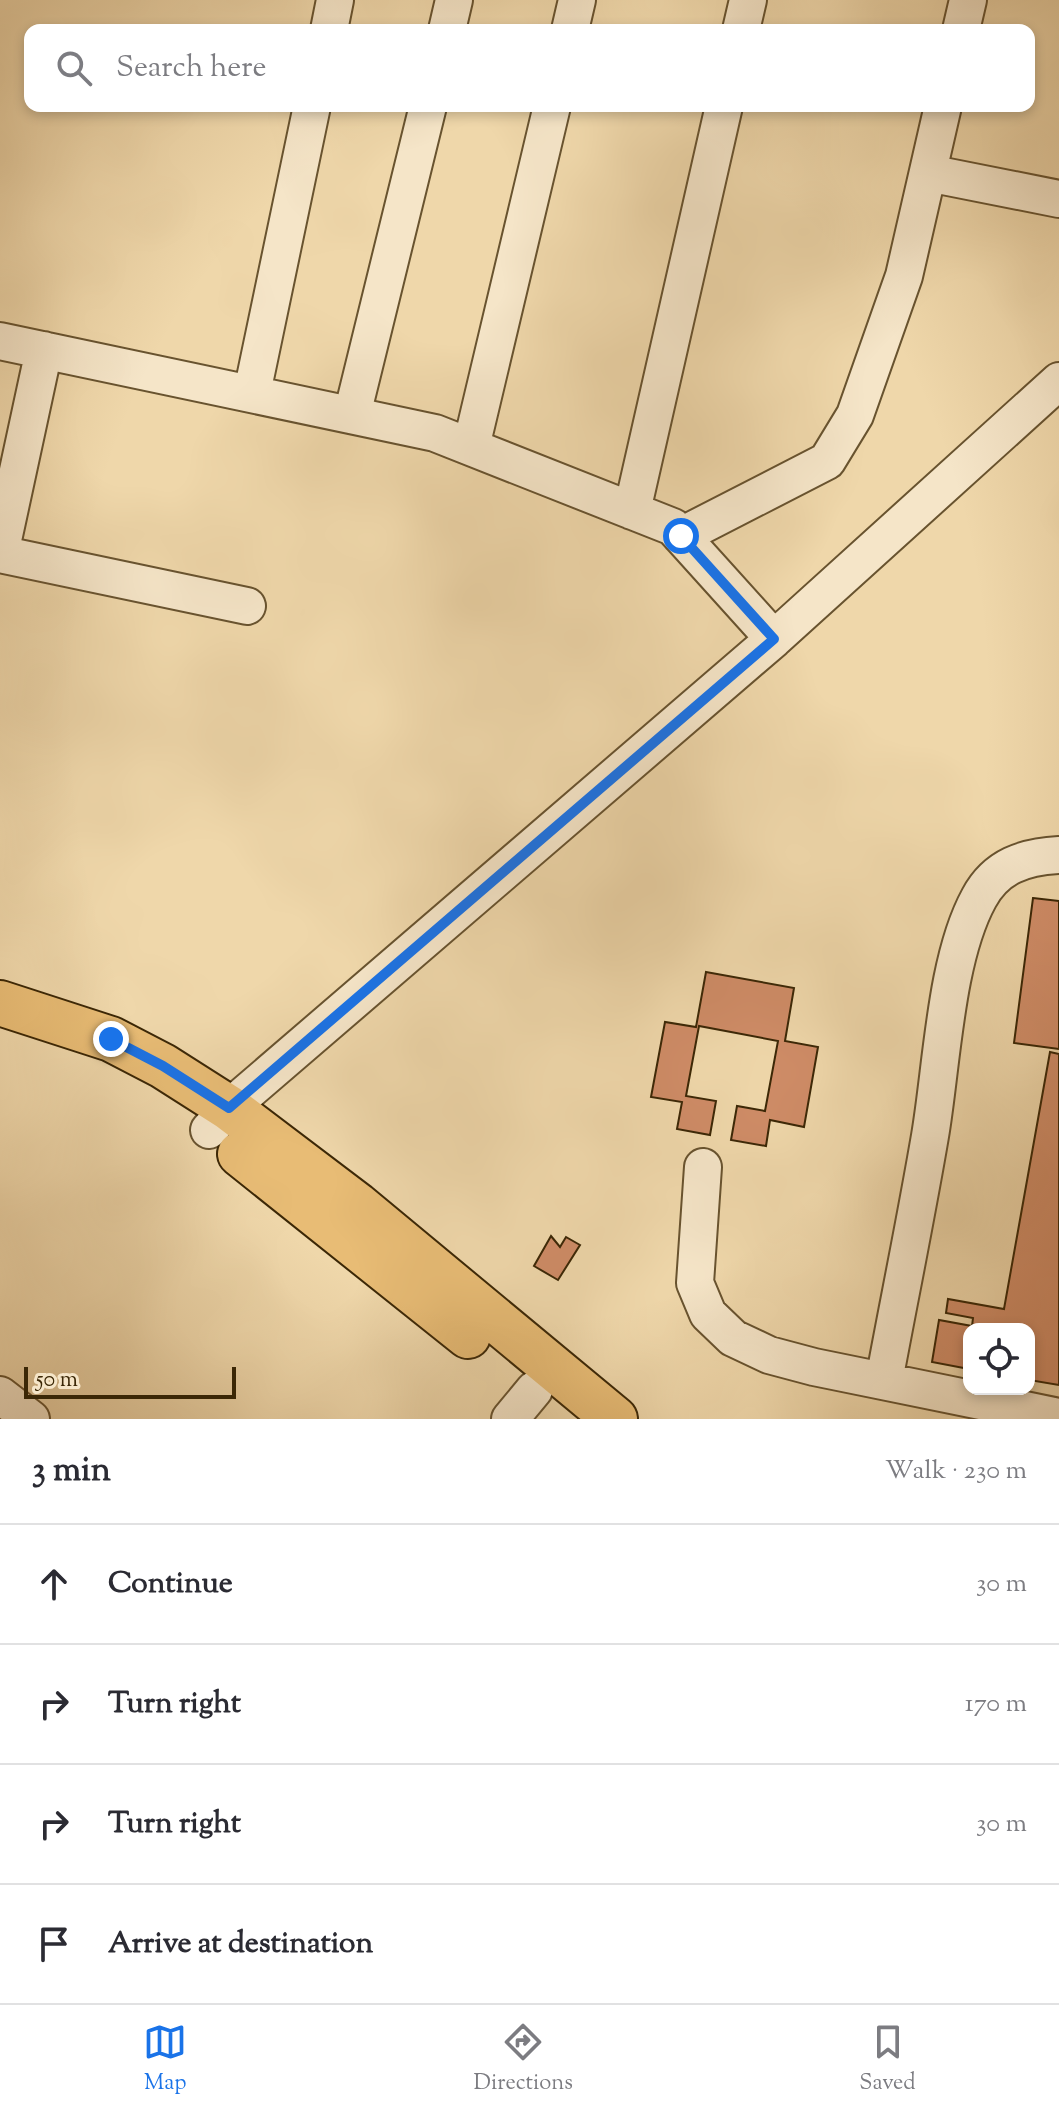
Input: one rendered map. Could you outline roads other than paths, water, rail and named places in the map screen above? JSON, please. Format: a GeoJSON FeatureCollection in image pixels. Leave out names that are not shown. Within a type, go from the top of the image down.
{"type":"FeatureCollection","features":[{"type":"Feature","properties":{"kind":"main road"},"geometry":{"type":"LineString","coordinates":[[0,1003],[111,1039],[163,1066],[522,1405],[569,1419]]}},
{"type":"Feature","properties":{"kind":"main road"},"geometry":{"type":"LineString","coordinates":[[0,1034],[56,1048],[100,1065],[219,1119],[357,1205],[615,1419]]}},
{"type":"Feature","properties":{"kind":"street"},"geometry":{"type":"LineString","coordinates":[[330,24],[335,0]]}},
{"type":"Feature","properties":{"kind":"street"},"geometry":{"type":"LineString","coordinates":[[448,24],[454,0]]}},
{"type":"Feature","properties":{"kind":"street"},"geometry":{"type":"LineString","coordinates":[[571,24],[577,0]]}},
{"type":"Feature","properties":{"kind":"street"},"geometry":{"type":"LineString","coordinates":[[742,24],[748,0]]}},
{"type":"Feature","properties":{"kind":"street"},"geometry":{"type":"LineString","coordinates":[[962,24],[968,0]]}},
{"type":"Feature","properties":{"kind":"street"},"geometry":{"type":"LineString","coordinates":[[252,393],[311,112]]}},
{"type":"Feature","properties":{"kind":"street"},"geometry":{"type":"LineString","coordinates":[[352,415],[427,112]]}},
{"type":"Feature","properties":{"kind":"street"},"geometry":{"type":"LineString","coordinates":[[471,447],[551,112]]}},
{"type":"Feature","properties":{"kind":"street"},"geometry":{"type":"LineString","coordinates":[[632,511],[723,112]]}},
{"type":"Feature","properties":{"kind":"street"},"geometry":{"type":"LineString","coordinates":[[681,536],[827,461],[855,415],[904,276],[942,112]]}},
{"type":"Feature","properties":{"kind":"street"},"geometry":{"type":"LineString","coordinates":[[928,173],[1059,199]]}},
{"type":"Feature","properties":{"kind":"street"},"geometry":{"type":"LineString","coordinates":[[0,341],[435,433],[673,527],[774,639]]}},
{"type":"Feature","properties":{"kind":"street"},"geometry":{"type":"LineString","coordinates":[[44,350],[0,554],[247,606]]}},
{"type":"Feature","properties":{"kind":"street"},"geometry":{"type":"LineString","coordinates":[[219,1119],[774,639],[1059,381]]}},
{"type":"Feature","properties":{"kind":"street"},"geometry":{"type":"LineString","coordinates":[[884,1381],[930,1136],[952,990],[967,929],[979,897],[1003,868],[1033,856],[1059,855]]}},
{"type":"Feature","properties":{"kind":"street"},"geometry":{"type":"LineString","coordinates":[[703,1167],[695,1283],[708,1314],[733,1338],[769,1355],[1059,1417]]}}]}
